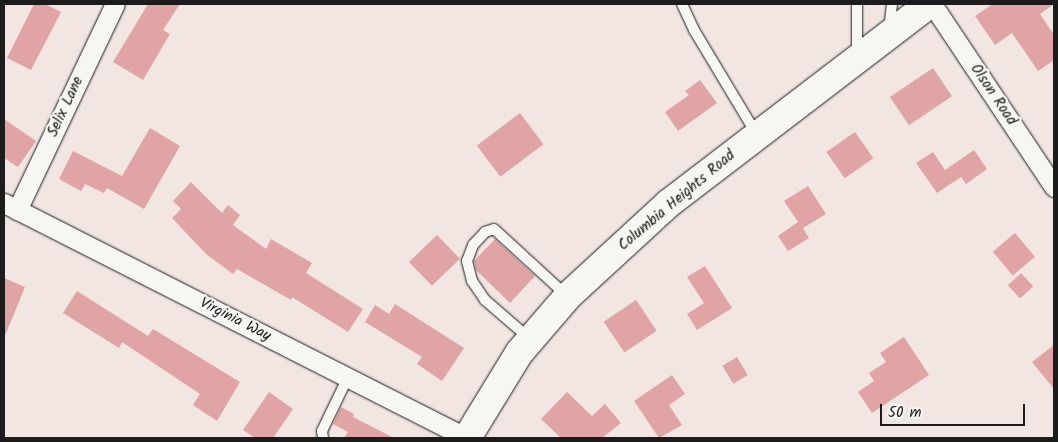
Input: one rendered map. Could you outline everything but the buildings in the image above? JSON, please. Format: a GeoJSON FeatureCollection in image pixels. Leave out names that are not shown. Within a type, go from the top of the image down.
{"type":"FeatureCollection","features":[{"type":"Feature","properties":{"kind":"street","name":"Selix Lane"},"geometry":{"type":"LineString","coordinates":[[11,206],[115,4]]}},
{"type":"Feature","properties":{"kind":"street","name":"Columbia Heights Road"},"geometry":{"type":"LineString","coordinates":[[467,438],[531,340],[568,296],[669,203],[930,4]]}},
{"type":"Feature","properties":{"kind":"street","name":"Olson Road"},"geometry":{"type":"LineString","coordinates":[[930,4],[1054,186]]}},
{"type":"Feature","properties":{"kind":"street","name":"Virginia Way"},"geometry":{"type":"LineString","coordinates":[[11,206],[467,438]]}},
{"type":"Feature","properties":{"kind":"lane"},"geometry":{"type":"LineString","coordinates":[[682,4],[694,30],[757,135]]}},
{"type":"Feature","properties":{"kind":"lane"},"geometry":{"type":"LineString","coordinates":[[857,59],[858,4]]}},
{"type":"Feature","properties":{"kind":"lane"},"geometry":{"type":"LineString","coordinates":[[888,35],[892,4]]}},
{"type":"Feature","properties":{"kind":"lane"},"geometry":{"type":"LineString","coordinates":[[531,340],[485,300],[472,282],[467,261],[484,232],[494,229],[568,296]]}},
{"type":"Feature","properties":{"kind":"lane"},"geometry":{"type":"LineString","coordinates":[[323,438],[322,431],[348,377]]}}]}
